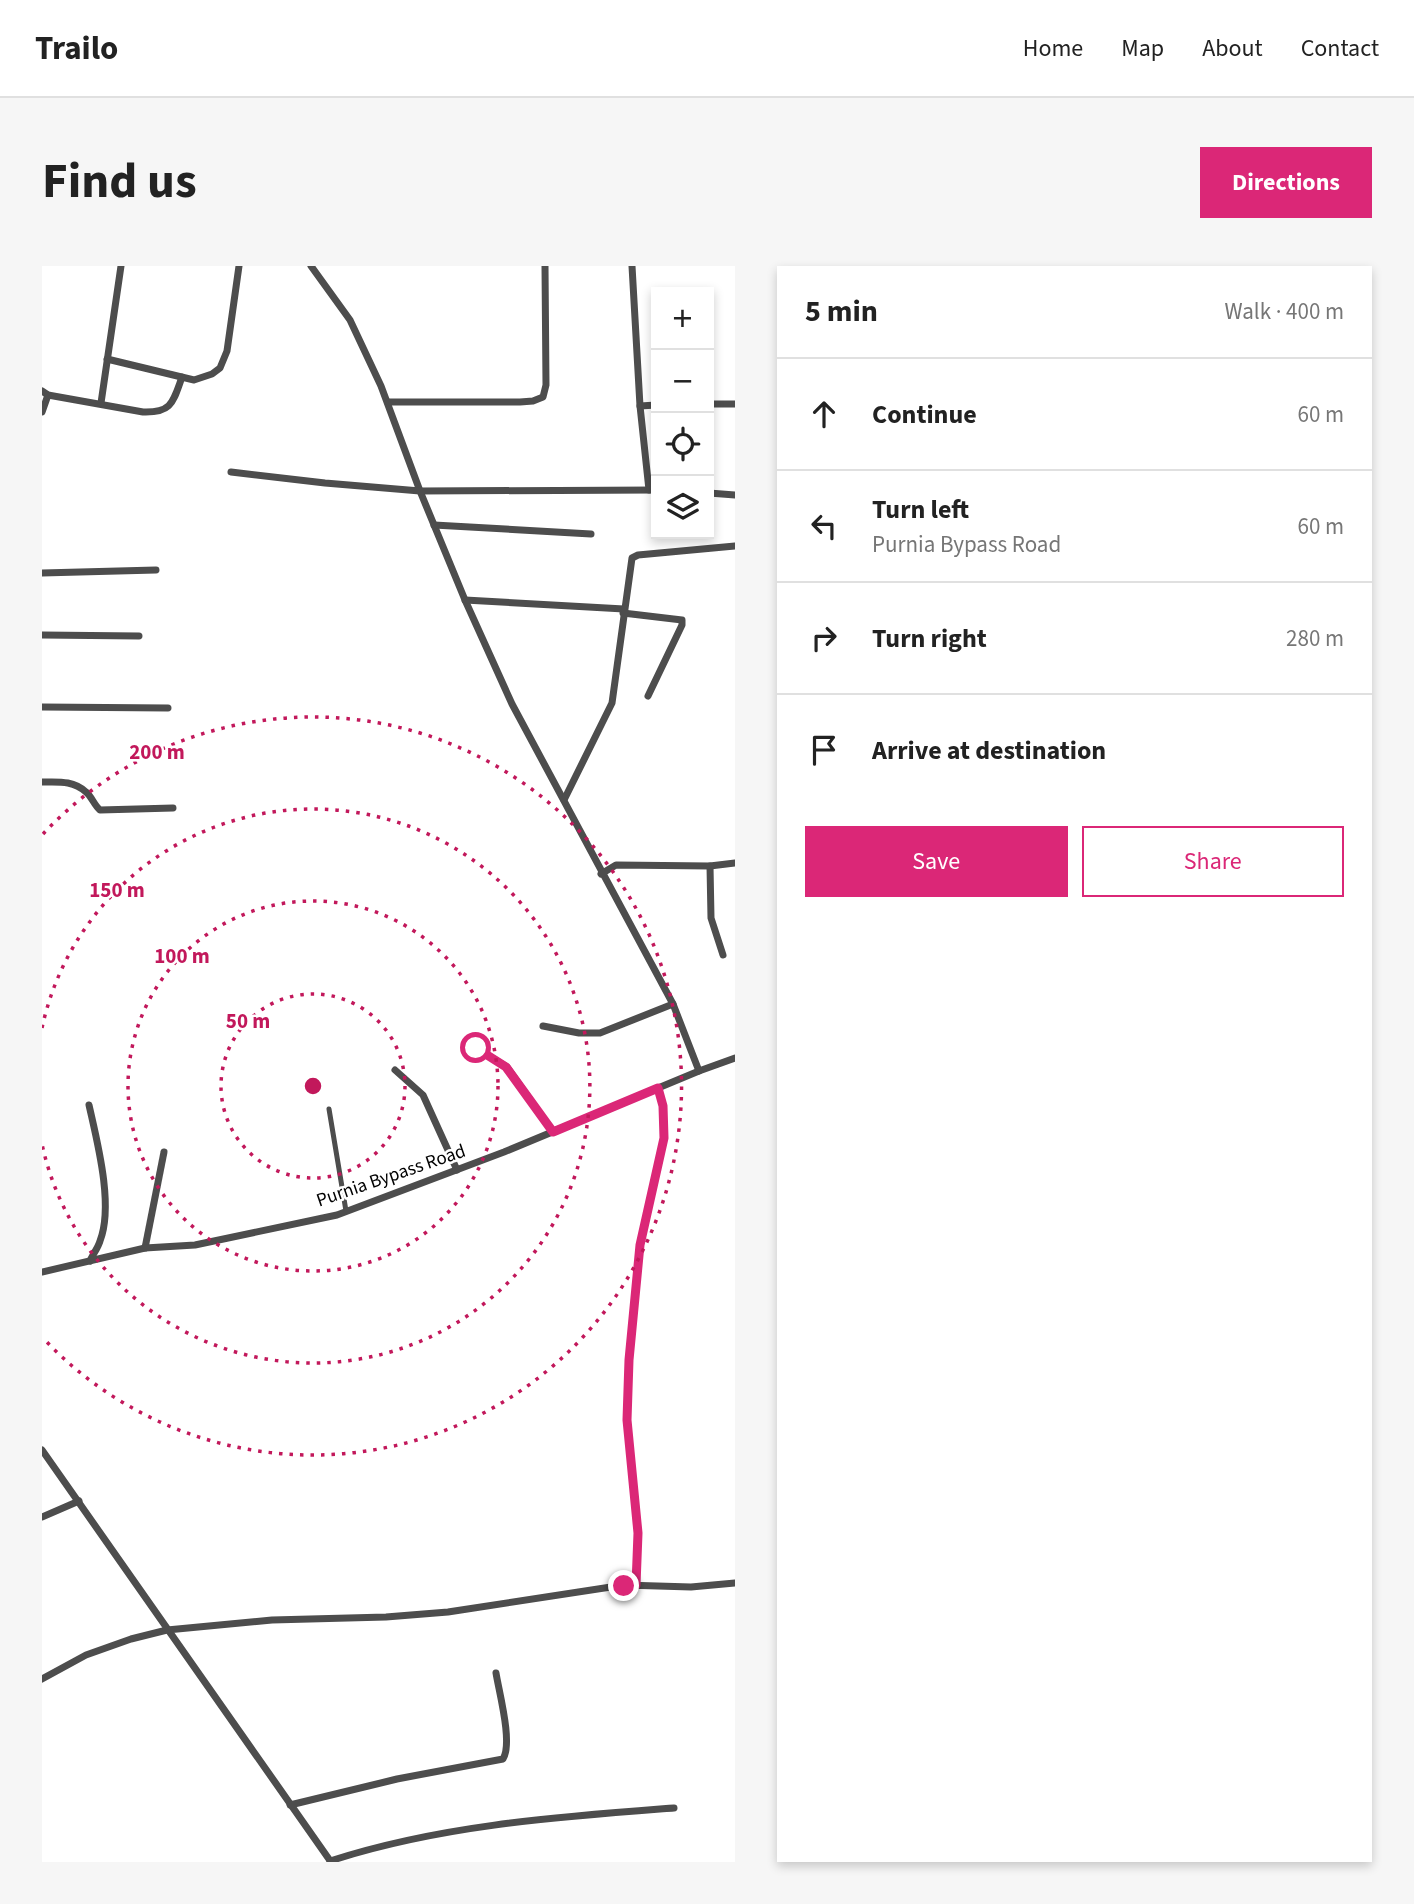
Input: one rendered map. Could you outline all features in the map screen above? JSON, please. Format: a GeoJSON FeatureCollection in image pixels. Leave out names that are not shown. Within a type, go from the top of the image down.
{"type":"FeatureCollection","features":[{"type":"Feature","properties":{"kind":"street"},"geometry":{"type":"LineString","coordinates":[[101,403],[121,266]]}},
{"type":"Feature","properties":{"kind":"street"},"geometry":{"type":"LineString","coordinates":[[107,359],[194,380],[204,378],[220,368],[228,351],[239,266]]}},
{"type":"Feature","properties":{"kind":"street"},"geometry":{"type":"LineString","coordinates":[[311,266],[350,320],[389,402],[420,491],[512,704],[673,1004],[699,1071]]}},
{"type":"Feature","properties":{"kind":"street"},"geometry":{"type":"LineString","coordinates":[[389,402],[520,402],[543,397],[546,385],[545,266]]}},
{"type":"Feature","properties":{"kind":"street"},"geometry":{"type":"LineString","coordinates":[[632,266],[640,406],[651,477]]}},
{"type":"Feature","properties":{"kind":"street"},"geometry":{"type":"LineString","coordinates":[[42,412],[45,393],[155,412],[173,402],[182,377]]}},
{"type":"Feature","properties":{"kind":"street"},"geometry":{"type":"LineString","coordinates":[[714,404],[735,404]]}},
{"type":"Feature","properties":{"kind":"street"},"geometry":{"type":"LineString","coordinates":[[640,406],[651,405]]}},
{"type":"Feature","properties":{"kind":"street"},"geometry":{"type":"LineString","coordinates":[[231,472],[420,491],[651,490]]}},
{"type":"Feature","properties":{"kind":"street"},"geometry":{"type":"LineString","coordinates":[[714,494],[735,495]]}},
{"type":"Feature","properties":{"kind":"street"},"geometry":{"type":"LineString","coordinates":[[435,525],[591,534]]}},
{"type":"Feature","properties":{"kind":"street"},"geometry":{"type":"LineString","coordinates":[[564,800],[612,703],[632,558],[638,555],[735,546]]}},
{"type":"Feature","properties":{"kind":"street"},"geometry":{"type":"LineString","coordinates":[[42,573],[156,570]]}},
{"type":"Feature","properties":{"kind":"street"},"geometry":{"type":"LineString","coordinates":[[465,600],[623,611],[682,620],[648,696]]}},
{"type":"Feature","properties":{"kind":"street"},"geometry":{"type":"LineString","coordinates":[[42,635],[139,636]]}},
{"type":"Feature","properties":{"kind":"street"},"geometry":{"type":"LineString","coordinates":[[42,707],[168,708]]}},
{"type":"Feature","properties":{"kind":"street"},"geometry":{"type":"LineString","coordinates":[[42,782],[73,783],[88,793],[100,810],[173,808]]}},
{"type":"Feature","properties":{"kind":"street"},"geometry":{"type":"LineString","coordinates":[[601,874],[616,865],[710,866],[735,863]]}},
{"type":"Feature","properties":{"kind":"street"},"geometry":{"type":"LineString","coordinates":[[710,866],[711,918],[723,955]]}},
{"type":"Feature","properties":{"kind":"street"},"geometry":{"type":"LineString","coordinates":[[543,1026],[579,1033],[600,1032],[673,1004]]}},
{"type":"Feature","properties":{"kind":"street"},"geometry":{"type":"LineString","coordinates":[[476,1048],[506,1067],[553,1132]]}},
{"type":"Feature","properties":{"kind":"street","name":"Purnia Bypass Road"},"geometry":{"type":"LineString","coordinates":[[42,1272],[145,1248],[195,1245],[346,1211],[457,1170],[735,1058]]}},
{"type":"Feature","properties":{"kind":"street"},"geometry":{"type":"LineString","coordinates":[[395,1070],[423,1096],[457,1170]]}},
{"type":"Feature","properties":{"kind":"street"},"geometry":{"type":"LineString","coordinates":[[636,1585],[638,1533],[627,1420],[629,1360],[640,1245],[664,1138],[663,1106],[658,1088]]}},
{"type":"Feature","properties":{"kind":"street"},"geometry":{"type":"LineString","coordinates":[[89,1105],[101,1156],[105,1212],[101,1240],[90,1261]]}},
{"type":"Feature","properties":{"kind":"street"},"geometry":{"type":"LineString","coordinates":[[145,1248],[164,1152]]}},
{"type":"Feature","properties":{"kind":"street"},"geometry":{"type":"LineString","coordinates":[[42,1450],[330,1861],[394,1842],[478,1826],[674,1808]]}},
{"type":"Feature","properties":{"kind":"street"},"geometry":{"type":"LineString","coordinates":[[42,1517],[79,1501]]}},
{"type":"Feature","properties":{"kind":"street"},"geometry":{"type":"LineString","coordinates":[[42,1679],[86,1655],[167,1630],[272,1620],[386,1617],[448,1612],[636,1585],[691,1587],[735,1583]]}},
{"type":"Feature","properties":{"kind":"street"},"geometry":{"type":"LineString","coordinates":[[290,1805],[397,1779],[503,1759],[507,1751],[496,1673]]}},
{"type":"Feature","properties":{"kind":"lane"},"geometry":{"type":"LineString","coordinates":[[329,1109],[346,1211]]}},
{"type":"Feature","properties":{"kind":"route"},"geometry":{"type":"LineString","coordinates":[[476,1048],[506,1067],[516,1077],[553,1132],[658,1088],[663,1106],[664,1138],[640,1245],[629,1360],[627,1420],[638,1533],[636,1585],[624,1586]]}}]}
